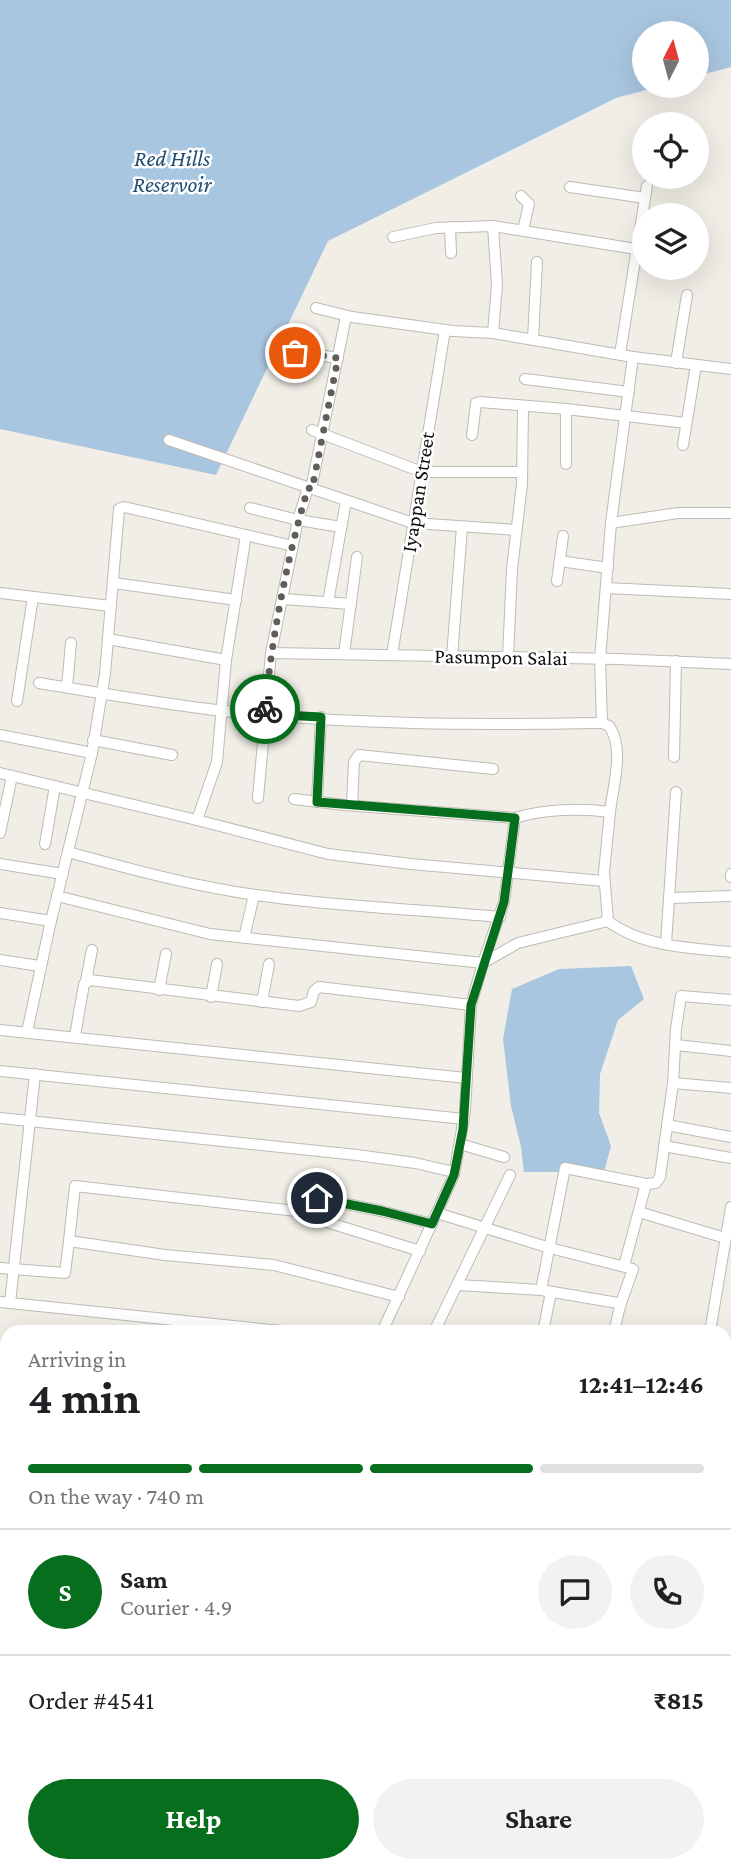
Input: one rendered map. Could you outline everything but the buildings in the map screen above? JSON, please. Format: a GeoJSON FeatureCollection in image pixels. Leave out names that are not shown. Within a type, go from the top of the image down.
{"type":"FeatureCollection","features":[{"type":"Feature","properties":{"kind":"street"},"geometry":{"type":"LineString","coordinates":[[570,187],[645,198]]}},
{"type":"Feature","properties":{"kind":"street"},"geometry":{"type":"LineString","coordinates":[[646,189],[646,203]]}},
{"type":"Feature","properties":{"kind":"street"},"geometry":{"type":"LineString","coordinates":[[521,196],[529,204],[523,230]]}},
{"type":"Feature","properties":{"kind":"street"},"geometry":{"type":"LineString","coordinates":[[493,226],[497,285],[494,333]]}},
{"type":"Feature","properties":{"kind":"street"},"geometry":{"type":"LineString","coordinates":[[393,237],[450,227],[493,226],[632,252]]}},
{"type":"Feature","properties":{"kind":"street"},"geometry":{"type":"LineString","coordinates":[[450,227],[451,253]]}},
{"type":"Feature","properties":{"kind":"street"},"geometry":{"type":"LineString","coordinates":[[533,339],[537,262]]}},
{"type":"Feature","properties":{"kind":"street"},"geometry":{"type":"LineString","coordinates":[[620,354],[633,280]]}},
{"type":"Feature","properties":{"kind":"street"},"geometry":{"type":"LineString","coordinates":[[676,363],[687,295]]}},
{"type":"Feature","properties":{"kind":"street"},"geometry":{"type":"LineString","coordinates":[[316,308],[346,316],[445,330],[494,333],[633,357],[731,369]]}},
{"type":"Feature","properties":{"kind":"street"},"geometry":{"type":"LineString","coordinates":[[258,798],[271,653],[298,520],[310,488],[318,431],[338,358],[346,316]]}},
{"type":"Feature","properties":{"kind":"street","name":"Iyappan Street"},"geometry":{"type":"LineString","coordinates":[[391,655],[445,330]]}},
{"type":"Feature","properties":{"kind":"street"},"geometry":{"type":"LineString","coordinates":[[289,365],[292,355],[298,352],[338,358]]}},
{"type":"Feature","properties":{"kind":"street"},"geometry":{"type":"LineString","coordinates":[[602,723],[600,659],[611,523],[633,357]]}},
{"type":"Feature","properties":{"kind":"street"},"geometry":{"type":"LineString","coordinates":[[683,445],[696,365]]}},
{"type":"Feature","properties":{"kind":"street"},"geometry":{"type":"LineString","coordinates":[[525,379],[629,392]]}},
{"type":"Feature","properties":{"kind":"street"},"geometry":{"type":"LineString","coordinates":[[472,435],[476,403],[686,423]]}},
{"type":"Feature","properties":{"kind":"street"},"geometry":{"type":"LineString","coordinates":[[508,657],[523,406]]}},
{"type":"Feature","properties":{"kind":"street"},"geometry":{"type":"LineString","coordinates":[[566,410],[566,464]]}},
{"type":"Feature","properties":{"kind":"street"},"geometry":{"type":"LineString","coordinates":[[318,431],[422,472],[521,472]]}},
{"type":"Feature","properties":{"kind":"street"},"geometry":{"type":"LineString","coordinates":[[169,440],[413,523],[516,530]]}},
{"type":"Feature","properties":{"kind":"street"},"geometry":{"type":"LineString","coordinates":[[328,602],[346,500]]}},
{"type":"Feature","properties":{"kind":"street"},"geometry":{"type":"LineString","coordinates":[[27,1032],[92,753],[114,583],[117,513],[121,507],[293,546]]}},
{"type":"Feature","properties":{"kind":"street"},"geometry":{"type":"LineString","coordinates":[[250,508],[341,527]]}},
{"type":"Feature","properties":{"kind":"street"},"geometry":{"type":"LineString","coordinates":[[611,523],[678,513],[731,513]]}},
{"type":"Feature","properties":{"kind":"street"},"geometry":{"type":"LineString","coordinates":[[452,657],[462,527]]}},
{"type":"Feature","properties":{"kind":"street"},"geometry":{"type":"LineString","coordinates":[[197,820],[217,762],[226,660],[246,535]]}},
{"type":"Feature","properties":{"kind":"street"},"geometry":{"type":"LineString","coordinates":[[557,580],[563,536]]}},
{"type":"Feature","properties":{"kind":"street"},"geometry":{"type":"LineString","coordinates":[[344,654],[358,557]]}},
{"type":"Feature","properties":{"kind":"street"},"geometry":{"type":"LineString","coordinates":[[560,561],[608,568]]}},
{"type":"Feature","properties":{"kind":"street"},"geometry":{"type":"LineString","coordinates":[[114,583],[236,600]]}},
{"type":"Feature","properties":{"kind":"street"},"geometry":{"type":"LineString","coordinates":[[606,588],[731,594]]}},
{"type":"Feature","properties":{"kind":"street"},"geometry":{"type":"LineString","coordinates":[[0,596],[111,606]]}},
{"type":"Feature","properties":{"kind":"street"},"geometry":{"type":"LineString","coordinates":[[17,701],[33,597]]}},
{"type":"Feature","properties":{"kind":"street"},"geometry":{"type":"LineString","coordinates":[[283,598],[351,604]]}},
{"type":"Feature","properties":{"kind":"street"},"geometry":{"type":"LineString","coordinates":[[108,639],[226,660]]}},
{"type":"Feature","properties":{"kind":"street"},"geometry":{"type":"LineString","coordinates":[[67,687],[71,643]]}},
{"type":"Feature","properties":{"kind":"street","name":"Pasumpon Salai"},"geometry":{"type":"LineString","coordinates":[[271,653],[731,664]]}},
{"type":"Feature","properties":{"kind":"street"},"geometry":{"type":"LineString","coordinates":[[674,757],[676,661]]}},
{"type":"Feature","properties":{"kind":"street"},"geometry":{"type":"LineString","coordinates":[[39,683],[264,714],[450,725],[602,723],[609,726],[617,740],[604,881],[608,920],[623,932],[666,944],[731,953]]}},
{"type":"Feature","properties":{"kind":"street"},"geometry":{"type":"LineString","coordinates":[[317,802],[321,717]]}},
{"type":"Feature","properties":{"kind":"street"},"geometry":{"type":"LineString","coordinates":[[0,736],[92,753]]}},
{"type":"Feature","properties":{"kind":"street"},"geometry":{"type":"LineString","coordinates":[[93,740],[172,755]]}},
{"type":"Feature","properties":{"kind":"street"},"geometry":{"type":"LineString","coordinates":[[352,805],[354,762],[359,755],[493,769]]}},
{"type":"Feature","properties":{"kind":"street"},"geometry":{"type":"LineString","coordinates":[[0,833],[6,774],[328,854],[549,878],[604,881]]}},
{"type":"Feature","properties":{"kind":"street"},"geometry":{"type":"LineString","coordinates":[[45,844],[55,786]]}},
{"type":"Feature","properties":{"kind":"street"},"geometry":{"type":"LineString","coordinates":[[666,944],[676,792]]}},
{"type":"Feature","properties":{"kind":"street"},"geometry":{"type":"LineString","coordinates":[[294,799],[515,818],[531,813],[594,810],[610,812]]}},
{"type":"Feature","properties":{"kind":"street"},"geometry":{"type":"LineString","coordinates":[[385,1325],[454,1172],[464,1119],[471,1005],[500,916],[510,872],[515,818]]}},
{"type":"Feature","properties":{"kind":"street"},"geometry":{"type":"LineString","coordinates":[[68,852],[145,873],[254,895],[500,916]]}},
{"type":"Feature","properties":{"kind":"street"},"geometry":{"type":"LineString","coordinates":[[0,864],[63,874]]}},
{"type":"Feature","properties":{"kind":"street"},"geometry":{"type":"LineString","coordinates":[[244,937],[254,895]]}},
{"type":"Feature","properties":{"kind":"street"},"geometry":{"type":"LineString","coordinates":[[57,896],[210,934],[483,962],[518,943],[608,920]]}},
{"type":"Feature","properties":{"kind":"street"},"geometry":{"type":"LineString","coordinates":[[668,898],[731,896]]}},
{"type":"Feature","properties":{"kind":"street"},"geometry":{"type":"LineString","coordinates":[[0,913],[51,921]]}},
{"type":"Feature","properties":{"kind":"street"},"geometry":{"type":"LineString","coordinates":[[75,1037],[92,950]]}},
{"type":"Feature","properties":{"kind":"street"},"geometry":{"type":"LineString","coordinates":[[159,990],[166,954]]}},
{"type":"Feature","properties":{"kind":"street"},"geometry":{"type":"LineString","coordinates":[[0,960],[40,967]]}},
{"type":"Feature","properties":{"kind":"street"},"geometry":{"type":"LineString","coordinates":[[211,997],[217,964]]}},
{"type":"Feature","properties":{"kind":"street"},"geometry":{"type":"LineString","coordinates":[[261,1002],[269,964]]}},
{"type":"Feature","properties":{"kind":"street"},"geometry":{"type":"LineString","coordinates":[[86,981],[305,1006],[311,1002],[314,991],[319,987],[471,1005]]}},
{"type":"Feature","properties":{"kind":"street"},"geometry":{"type":"LineString","coordinates":[[544,1325],[550,1248],[565,1168],[646,1184],[656,1183],[659,1179],[673,1083],[681,996],[731,1000]]}},
{"type":"Feature","properties":{"kind":"street"},"geometry":{"type":"LineString","coordinates":[[0,1030],[467,1078]]}},
{"type":"Feature","properties":{"kind":"street"},"geometry":{"type":"LineString","coordinates":[[676,1045],[731,1051]]}},
{"type":"Feature","properties":{"kind":"street"},"geometry":{"type":"LineString","coordinates":[[0,1071],[464,1119]]}},
{"type":"Feature","properties":{"kind":"street"},"geometry":{"type":"LineString","coordinates":[[35,1074],[13,1270],[5,1302],[224,1325]]}},
{"type":"Feature","properties":{"kind":"street"},"geometry":{"type":"LineString","coordinates":[[673,1083],[731,1088]]}},
{"type":"Feature","properties":{"kind":"street"},"geometry":{"type":"LineString","coordinates":[[0,1118],[386,1158],[454,1172]]}},
{"type":"Feature","properties":{"kind":"street"},"geometry":{"type":"LineString","coordinates":[[667,1125],[731,1137]]}},
{"type":"Feature","properties":{"kind":"street"},"geometry":{"type":"LineString","coordinates":[[460,1144],[504,1157]]}},
{"type":"Feature","properties":{"kind":"street"},"geometry":{"type":"LineString","coordinates":[[664,1146],[731,1158]]}},
{"type":"Feature","properties":{"kind":"street"},"geometry":{"type":"LineString","coordinates":[[438,1325],[510,1175]]}},
{"type":"Feature","properties":{"kind":"street"},"geometry":{"type":"LineString","coordinates":[[624,1266],[646,1184]]}},
{"type":"Feature","properties":{"kind":"street"},"geometry":{"type":"LineString","coordinates":[[0,1268],[65,1273],[75,1186],[314,1213]]}},
{"type":"Feature","properties":{"kind":"street"},"geometry":{"type":"LineString","coordinates":[[420,1251],[317,1219],[314,1213],[317,1198],[432,1224]]}},
{"type":"Feature","properties":{"kind":"street"},"geometry":{"type":"LineString","coordinates":[[711,1325],[731,1207]]}},
{"type":"Feature","properties":{"kind":"street"},"geometry":{"type":"LineString","coordinates":[[639,1212],[727,1237]]}},
{"type":"Feature","properties":{"kind":"street"},"geometry":{"type":"LineString","coordinates":[[437,1213],[550,1248],[633,1269],[616,1325]]}},
{"type":"Feature","properties":{"kind":"street"},"geometry":{"type":"LineString","coordinates":[[69,1241],[165,1255],[292,1268],[399,1297]]}},
{"type":"Feature","properties":{"kind":"street"},"geometry":{"type":"LineString","coordinates":[[458,1285],[546,1291],[614,1302],[620,1306]]}},
{"type":"Feature","properties":{"kind":"water","name":"Red Hills Reservoir"},"geometry":{"type":"Polygon","coordinates":[[[0,0],[731,0],[731,67],[709,73],[709,21],[632,21],[632,94],[616,98],[328,241],[216,475],[0,429],[0,0]]]}},
{"type":"Feature","properties":{"kind":"water"},"geometry":{"type":"Polygon","coordinates":[[[631,966],[644,999],[618,1020],[600,1074],[599,1113],[611,1146],[604,1172],[524,1172],[511,1106],[503,1039],[512,989],[559,969],[631,966]]]}},
{"type":"Feature","properties":{"kind":"way so far"},"geometry":{"type":"LineString","coordinates":[[265,709],[271,653],[298,520],[308,488],[312,489],[338,358],[295,353]]}},
{"type":"Feature","properties":{"kind":"route"},"geometry":{"type":"LineString","coordinates":[[265,709],[264,714],[321,717],[317,802],[515,818],[504,902],[471,1005],[465,1111],[454,1175],[432,1224],[317,1198]]}}]}
